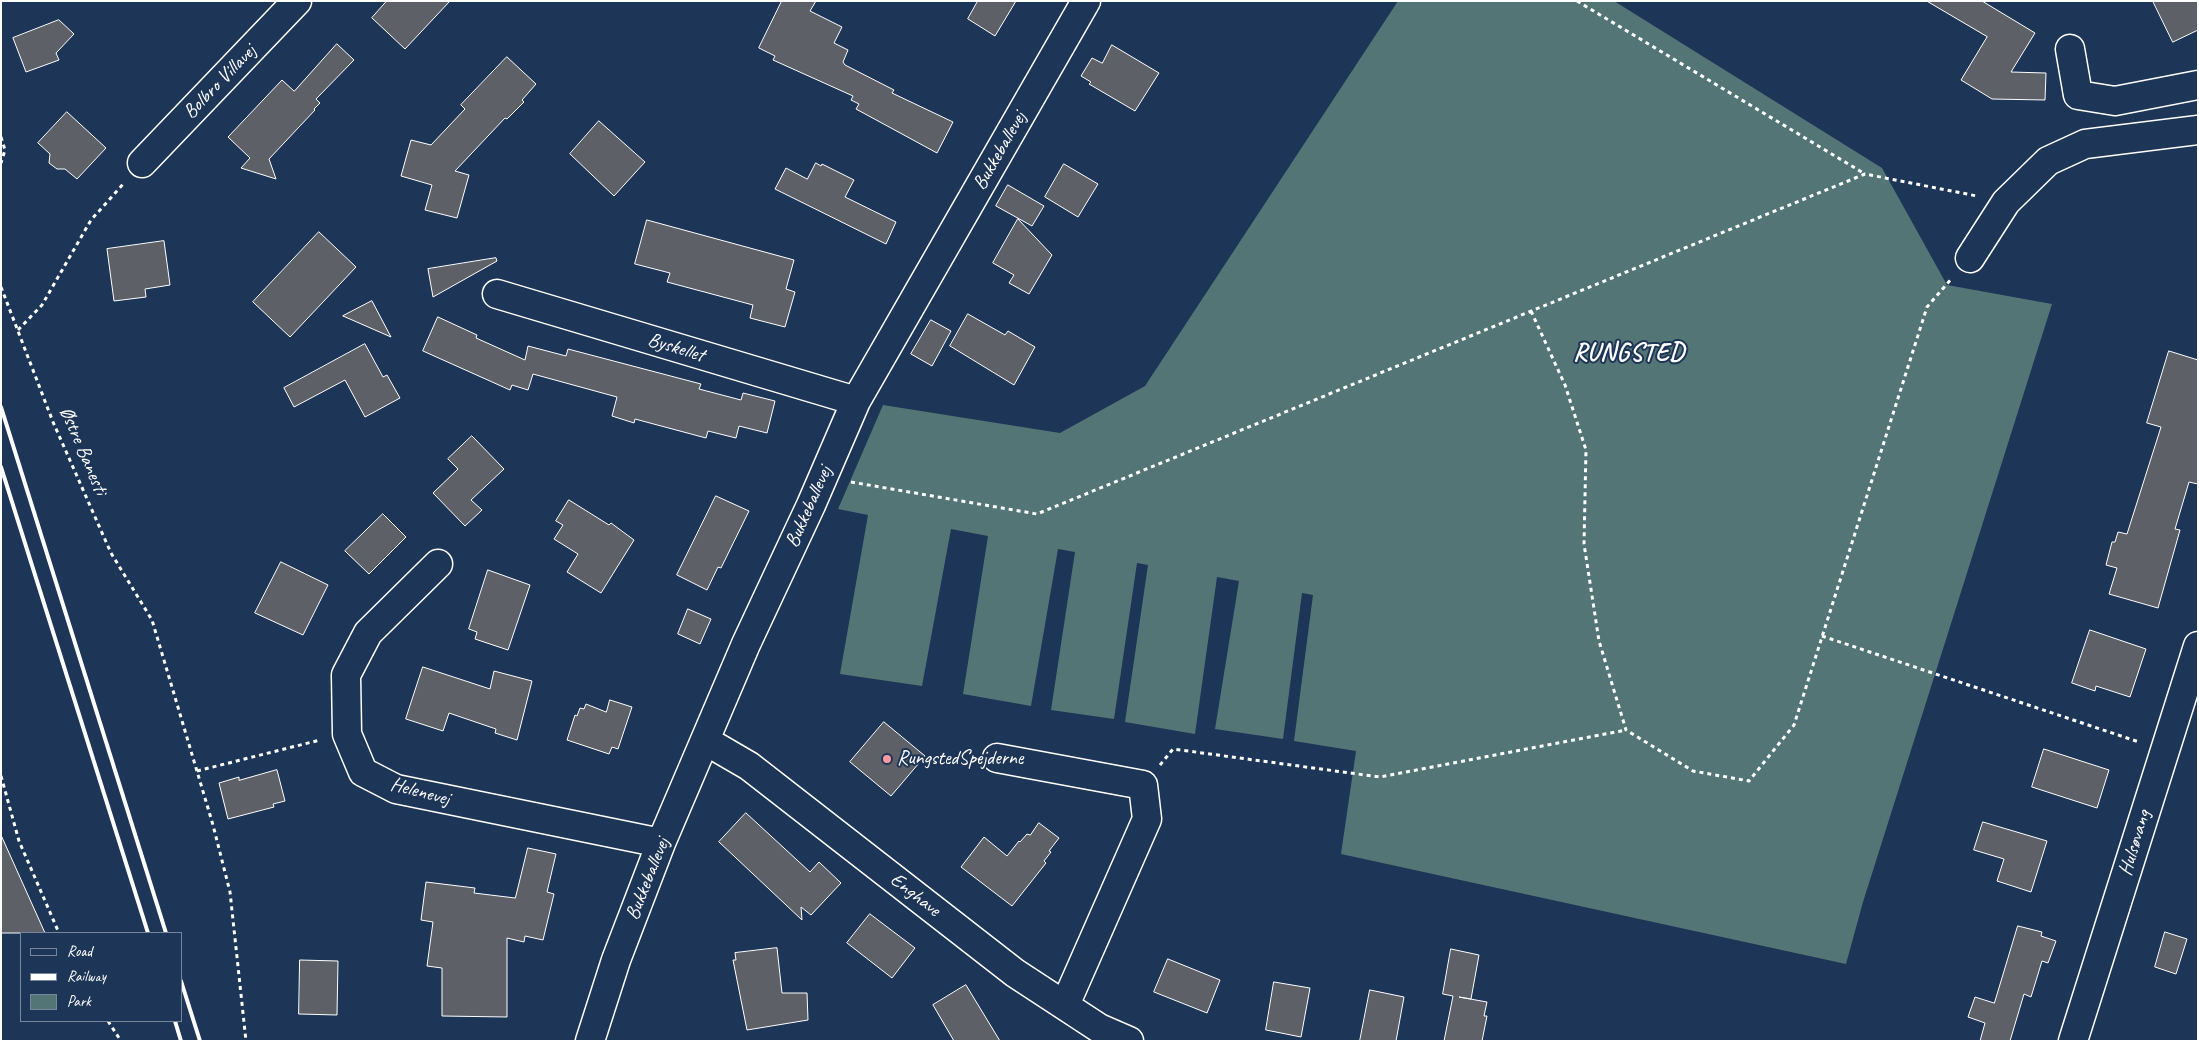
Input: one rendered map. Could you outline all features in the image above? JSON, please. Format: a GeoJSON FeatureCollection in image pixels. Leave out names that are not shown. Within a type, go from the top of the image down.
{"type":"FeatureCollection","features":[{"type":"Feature","properties":{"kind":"street","name":"Bolbro Villavej"},"geometry":{"type":"LineString","coordinates":[[142,162],[297,1]]}},
{"type":"Feature","properties":{"kind":"street","name":"Bukkeballevej"},"geometry":{"type":"LineString","coordinates":[[590,1041],[616,960],[661,843],[746,644],[856,402],[1086,1]]}},
{"type":"Feature","properties":{"kind":"street"},"geometry":{"type":"LineString","coordinates":[[2070,49],[2078,95],[2115,101],[2198,85]]}},
{"type":"Feature","properties":{"kind":"street"},"geometry":{"type":"LineString","coordinates":[[1970,258],[2006,202],[2048,161],[2085,144],[2198,130]]}},
{"type":"Feature","properties":{"kind":"street","name":"Byskellet"},"geometry":{"type":"LineString","coordinates":[[497,294],[856,402]]}},
{"type":"Feature","properties":{"kind":"street","name":"Helenevej"},"geometry":{"type":"LineString","coordinates":[[438,564],[368,634],[346,675],[347,734],[363,772],[396,789],[661,843]]}},
{"type":"Feature","properties":{"kind":"street","name":"Hulsøvang"},"geometry":{"type":"LineString","coordinates":[[2072,1041],[2198,646]]}},
{"type":"Feature","properties":{"kind":"street","name":"Enghave"},"geometry":{"type":"LineString","coordinates":[[706,741],[748,766],[1015,973],[1099,1028],[1129,1041]]}},
{"type":"Feature","properties":{"kind":"street"},"geometry":{"type":"LineString","coordinates":[[997,758],[1143,785],[1146,819],[1065,1005]]}},
{"type":"Feature","properties":{"kind":"path"},"geometry":{"type":"LineString","coordinates":[[1576,1],[1864,174],[2006,202]]}},
{"type":"Feature","properties":{"kind":"path"},"geometry":{"type":"LineString","coordinates":[[1,137],[5,150],[1,162]]}},
{"type":"Feature","properties":{"kind":"path"},"geometry":{"type":"LineString","coordinates":[[18,330],[42,305],[91,220],[142,162]]}},
{"type":"Feature","properties":{"kind":"path"},"geometry":{"type":"LineString","coordinates":[[823,478],[1037,514],[1864,174]]}},
{"type":"Feature","properties":{"kind":"path"},"geometry":{"type":"LineString","coordinates":[[1531,311],[1565,385],[1586,450],[1584,544],[1599,642],[1626,730],[1693,771],[1749,781],[1794,725],[1927,307],[1970,258]]}},
{"type":"Feature","properties":{"kind":"path","name":"Østre Banesti"},"geometry":{"type":"LineString","coordinates":[[1,288],[53,422],[111,553],[152,620],[197,771],[230,892],[246,1041]]}},
{"type":"Feature","properties":{"kind":"path"},"geometry":{"type":"LineString","coordinates":[[1822,636],[2164,750]]}},
{"type":"Feature","properties":{"kind":"path"},"geometry":{"type":"LineString","coordinates":[[1143,785],[1173,750],[1380,777],[1626,730]]}},
{"type":"Feature","properties":{"kind":"path"},"geometry":{"type":"LineString","coordinates":[[197,771],[347,734]]}},
{"type":"Feature","properties":{"kind":"path"},"geometry":{"type":"LineString","coordinates":[[1,776],[19,841],[59,932]]}},
{"type":"Feature","properties":{"kind":"path"},"geometry":{"type":"LineString","coordinates":[[109,1022],[121,1041]]}},
{"type":"Feature","properties":{"kind":"green space"},"geometry":{"type":"Polygon","coordinates":[[[1398,1],[1614,1],[1882,168],[1947,285],[2052,304],[1863,902],[1846,964],[1341,854],[1356,751],[1294,741],[1313,595],[1302,593],[1283,739],[1215,729],[1239,581],[1217,577],[1195,734],[1125,722],[1148,565],[1137,563],[1114,719],[1051,710],[1075,552],[1058,549],[1031,706],[963,694],[988,536],[951,529],[922,686],[840,674],[868,515],[838,509],[883,405],[1060,433],[1145,386],[1398,1]]]}},
{"type":"Feature","properties":{"kind":"building"},"geometry":{"type":"Polygon","coordinates":[[[387,1],[450,1],[405,49],[372,18],[387,1]]]}},
{"type":"Feature","properties":{"kind":"building"},"geometry":{"type":"Polygon","coordinates":[[[782,1],[816,1],[810,11],[842,27],[834,43],[848,50],[843,62],[845,65],[894,90],[892,93],[953,122],[937,153],[856,109],[859,104],[851,100],[853,96],[773,60],[775,56],[759,48],[782,1]]]}},
{"type":"Feature","properties":{"kind":"building"},"geometry":{"type":"Polygon","coordinates":[[[978,1],[1016,1],[995,36],[968,19],[978,1]]]}},
{"type":"Feature","properties":{"kind":"building"},"geometry":{"type":"Polygon","coordinates":[[[1927,1],[1982,1],[2035,33],[2011,72],[2046,73],[2045,100],[1992,99],[1961,80],[1987,37],[1927,1]]]}},
{"type":"Feature","properties":{"kind":"building"},"geometry":{"type":"Polygon","coordinates":[[[2153,1],[2198,1],[2198,30],[2173,42],[2153,1]]]}},
{"type":"Feature","properties":{"kind":"building"},"geometry":{"type":"Polygon","coordinates":[[[59,20],[74,34],[56,53],[59,60],[26,72],[13,38],[59,20]]]}},
{"type":"Feature","properties":{"kind":"building"},"geometry":{"type":"Polygon","coordinates":[[[337,44],[354,60],[316,99],[320,103],[315,110],[269,159],[276,179],[241,168],[250,158],[228,137],[282,80],[294,91],[337,44]]]}},
{"type":"Feature","properties":{"kind":"building"},"geometry":{"type":"Polygon","coordinates":[[[1112,45],[1159,73],[1135,111],[1089,84],[1091,82],[1081,76],[1092,58],[1102,63],[1112,45]]]}},
{"type":"Feature","properties":{"kind":"building"},"geometry":{"type":"Polygon","coordinates":[[[507,57],[536,84],[522,100],[524,102],[507,119],[505,118],[455,171],[469,175],[457,218],[425,210],[432,185],[401,176],[411,140],[431,145],[465,109],[461,105],[507,57]]]}},
{"type":"Feature","properties":{"kind":"building"},"geometry":{"type":"Polygon","coordinates":[[[67,112],[106,148],[77,179],[65,169],[57,169],[49,163],[50,154],[38,143],[67,112]]]}},
{"type":"Feature","properties":{"kind":"building"},"geometry":{"type":"Polygon","coordinates":[[[599,121],[645,162],[614,196],[570,154],[599,121]]]}},
{"type":"Feature","properties":{"kind":"building"},"geometry":{"type":"Polygon","coordinates":[[[816,163],[821,166],[822,164],[854,180],[845,197],[896,222],[886,244],[775,189],[786,168],[807,179],[816,163]]]}},
{"type":"Feature","properties":{"kind":"building"},"geometry":{"type":"Polygon","coordinates":[[[1064,164],[1098,184],[1078,217],[1045,197],[1064,164]]]}},
{"type":"Feature","properties":{"kind":"building"},"geometry":{"type":"Polygon","coordinates":[[[1008,185],[1044,206],[1032,226],[996,206],[1008,185]]]}},
{"type":"Feature","properties":{"kind":"building"},"geometry":{"type":"Polygon","coordinates":[[[1018,219],[1052,255],[1029,294],[1009,283],[1014,275],[993,263],[1018,219]]]}},
{"type":"Feature","properties":{"kind":"building"},"geometry":{"type":"Polygon","coordinates":[[[647,220],[794,260],[786,289],[795,292],[785,327],[750,318],[753,305],[667,282],[670,273],[635,264],[647,220]]]}},
{"type":"Feature","properties":{"kind":"building"},"geometry":{"type":"Polygon","coordinates":[[[319,232],[356,267],[290,337],[253,302],[319,232]]]}},
{"type":"Feature","properties":{"kind":"building"},"geometry":{"type":"Polygon","coordinates":[[[164,241],[170,285],[145,289],[146,297],[114,301],[107,249],[164,241]]]}},
{"type":"Feature","properties":{"kind":"building"},"geometry":{"type":"Polygon","coordinates":[[[496,258],[497,261],[433,297],[428,269],[496,258]]]}},
{"type":"Feature","properties":{"kind":"building"},"geometry":{"type":"Polygon","coordinates":[[[372,301],[391,337],[343,316],[372,301]]]}},
{"type":"Feature","properties":{"kind":"building"},"geometry":{"type":"Polygon","coordinates":[[[968,314],[1005,335],[1008,331],[1035,347],[1014,385],[950,346],[968,314]]]}},
{"type":"Feature","properties":{"kind":"building"},"geometry":{"type":"Polygon","coordinates":[[[438,317],[477,335],[476,338],[525,360],[528,346],[566,356],[568,349],[701,384],[699,389],[741,400],[743,393],[775,401],[767,433],[739,426],[736,438],[708,431],[706,438],[635,419],[634,423],[612,416],[617,397],[533,374],[528,390],[512,385],[510,390],[423,351],[438,317]]]}},
{"type":"Feature","properties":{"kind":"building"},"geometry":{"type":"Polygon","coordinates":[[[931,320],[951,331],[932,366],[911,354],[931,320]]]}},
{"type":"Feature","properties":{"kind":"building"},"geometry":{"type":"Polygon","coordinates":[[[365,344],[383,377],[387,375],[400,398],[365,417],[345,380],[294,407],[284,388],[365,344]]]}},
{"type":"Feature","properties":{"kind":"building"},"geometry":{"type":"Polygon","coordinates":[[[2169,351],[2198,360],[2198,484],[2189,482],[2175,529],[2180,530],[2158,608],[2109,594],[2117,568],[2106,565],[2112,542],[2115,542],[2118,532],[2127,534],[2161,427],[2147,423],[2169,351]]]}},
{"type":"Feature","properties":{"kind":"building"},"geometry":{"type":"Polygon","coordinates":[[[472,436],[504,469],[471,500],[482,510],[465,526],[433,493],[458,469],[448,459],[472,436]]]}},
{"type":"Feature","properties":{"kind":"building"},"geometry":{"type":"Polygon","coordinates":[[[716,496],[749,511],[721,568],[718,567],[707,590],[677,575],[716,496]]]}},
{"type":"Feature","properties":{"kind":"building"},"geometry":{"type":"Polygon","coordinates":[[[569,500],[609,525],[611,523],[634,540],[601,593],[567,572],[578,554],[554,539],[563,525],[556,521],[569,500]]]}},
{"type":"Feature","properties":{"kind":"building"},"geometry":{"type":"Polygon","coordinates":[[[383,514],[406,537],[369,574],[345,551],[383,514]]]}},
{"type":"Feature","properties":{"kind":"building"},"geometry":{"type":"Polygon","coordinates":[[[281,562],[328,585],[303,635],[255,613],[281,562]]]}},
{"type":"Feature","properties":{"kind":"building"},"geometry":{"type":"Polygon","coordinates":[[[488,570],[530,585],[508,650],[475,639],[477,632],[469,629],[488,570]]]}},
{"type":"Feature","properties":{"kind":"building"},"geometry":{"type":"Polygon","coordinates":[[[688,609],[711,619],[700,644],[678,634],[688,609]]]}},
{"type":"Feature","properties":{"kind":"building"},"geometry":{"type":"Polygon","coordinates":[[[2090,630],[2146,649],[2130,697],[2096,686],[2095,691],[2072,683],[2090,630]]]}},
{"type":"Feature","properties":{"kind":"building"},"geometry":{"type":"Polygon","coordinates":[[[423,667],[490,689],[494,671],[532,681],[517,740],[495,733],[496,729],[449,713],[443,731],[406,719],[423,667]]]}},
{"type":"Feature","properties":{"kind":"building"},"geometry":{"type":"Polygon","coordinates":[[[610,700],[632,707],[618,749],[612,747],[609,754],[567,740],[575,715],[577,716],[580,708],[584,709],[586,704],[606,712],[610,700]]]}},
{"type":"Feature","properties":{"kind":"building","name":"RungstedSpejderne"},"geometry":{"type":"Polygon","coordinates":[[[884,722],[925,756],[891,796],[850,762],[884,722]]]}},
{"type":"Feature","properties":{"kind":"building"},"geometry":{"type":"Polygon","coordinates":[[[2044,749],[2109,770],[2097,808],[2032,787],[2044,749]]]}},
{"type":"Feature","properties":{"kind":"building"},"geometry":{"type":"Polygon","coordinates":[[[277,770],[285,801],[273,804],[274,807],[228,819],[219,783],[277,770]]]}},
{"type":"Feature","properties":{"kind":"building"},"geometry":{"type":"Polygon","coordinates":[[[746,813],[810,872],[819,862],[841,883],[811,915],[801,907],[802,920],[719,842],[746,813]]]}},
{"type":"Feature","properties":{"kind":"building"},"geometry":{"type":"Polygon","coordinates":[[[1983,822],[2047,841],[2031,892],[1997,881],[2004,859],[1974,850],[1983,822]]]}},
{"type":"Feature","properties":{"kind":"building"},"geometry":{"type":"Polygon","coordinates":[[[1039,823],[1059,838],[1049,851],[1051,852],[1044,861],[1046,863],[1012,906],[961,867],[984,837],[1007,856],[1019,841],[1027,834],[1030,835],[1039,823]]]}},
{"type":"Feature","properties":{"kind":"building"},"geometry":{"type":"Polygon","coordinates":[[[1,835],[45,932],[1,933],[1,835]]]}},
{"type":"Feature","properties":{"kind":"building"},"geometry":{"type":"Polygon","coordinates":[[[528,848],[556,854],[547,892],[554,894],[543,940],[525,936],[524,942],[507,938],[507,1017],[442,1016],[442,968],[427,966],[433,922],[421,920],[426,882],[475,888],[474,893],[515,898],[528,848]]]}},
{"type":"Feature","properties":{"kind":"building"},"geometry":{"type":"Polygon","coordinates":[[[870,914],[915,948],[892,978],[847,943],[870,914]]]}},
{"type":"Feature","properties":{"kind":"building"},"geometry":{"type":"Polygon","coordinates":[[[2018,926],[2042,932],[2041,936],[2056,941],[2048,963],[2042,961],[2031,997],[2024,994],[2010,1041],[1980,1041],[1985,1023],[1968,1017],[1975,997],[1994,1003],[2018,926]]]}},
{"type":"Feature","properties":{"kind":"building"},"geometry":{"type":"Polygon","coordinates":[[[2165,932],[2187,939],[2176,974],[2155,967],[2165,932]]]}},
{"type":"Feature","properties":{"kind":"building"},"geometry":{"type":"Polygon","coordinates":[[[777,948],[782,993],[807,993],[808,1020],[747,1030],[733,960],[736,960],[735,953],[777,948]]]}},
{"type":"Feature","properties":{"kind":"building"},"geometry":{"type":"Polygon","coordinates":[[[1451,949],[1479,955],[1471,999],[1459,997],[1487,1002],[1484,1016],[1487,1016],[1482,1041],[1444,1041],[1453,996],[1443,994],[1451,949]]]}},
{"type":"Feature","properties":{"kind":"building"},"geometry":{"type":"Polygon","coordinates":[[[1168,959],[1220,980],[1207,1013],[1154,992],[1168,959]]]}},
{"type":"Feature","properties":{"kind":"building"},"geometry":{"type":"Polygon","coordinates":[[[300,960],[338,961],[337,1015],[299,1014],[300,960]]]}},
{"type":"Feature","properties":{"kind":"building"},"geometry":{"type":"Polygon","coordinates":[[[1274,982],[1310,988],[1301,1037],[1266,1030],[1274,982]]]}},
{"type":"Feature","properties":{"kind":"building"},"geometry":{"type":"Polygon","coordinates":[[[966,985],[1000,1041],[954,1041],[933,1005],[966,985]]]}},
{"type":"Feature","properties":{"kind":"building"},"geometry":{"type":"Polygon","coordinates":[[[1370,990],[1404,997],[1396,1041],[1360,1041],[1370,990]]]}},
{"type":"Feature","properties":{"kind":"railway"},"geometry":{"type":"LineString","coordinates":[[1,407],[166,932]]}},
{"type":"Feature","properties":{"kind":"railway"},"geometry":{"type":"LineString","coordinates":[[1,467],[148,932]]}},
{"type":"Feature","properties":{"kind":"railway"},"geometry":{"type":"LineString","coordinates":[[182,984],[200,1041]]}},
{"type":"Feature","properties":{"kind":"railway"},"geometry":{"type":"LineString","coordinates":[[175,1022],[181,1041]]}},
{"type":"Feature","properties":{"kind":"place","name":"RungstedSpejderne"},"geometry":{"type":"Point","coordinates":[887,759]}},
{"type":"Feature","properties":{"kind":"district","name":"RUNGSTED"},"geometry":{"type":"Point","coordinates":[1629,353]}}]}
